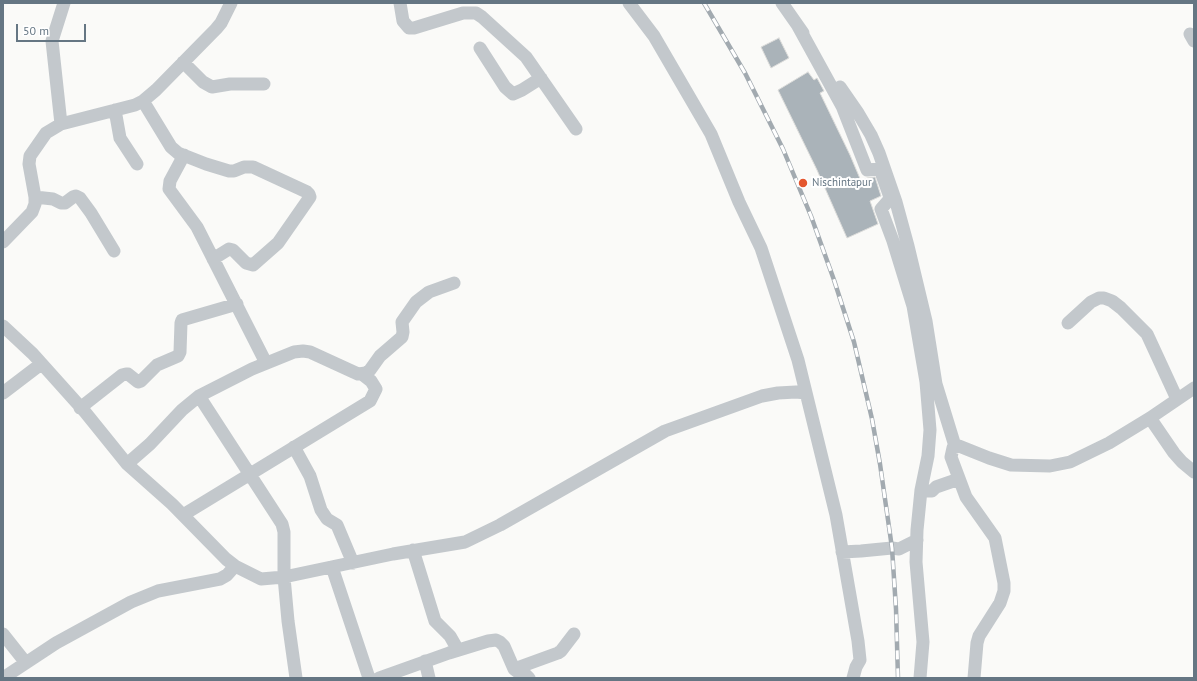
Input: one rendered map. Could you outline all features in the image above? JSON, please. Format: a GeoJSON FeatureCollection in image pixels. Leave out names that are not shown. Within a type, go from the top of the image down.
{"type":"FeatureCollection","features":[{"type":"Feature","properties":{"kind":"street"},"geometry":{"type":"LineString","coordinates":[[61,124],[52,41],[64,3]]}},
{"type":"Feature","properties":{"kind":"street"},"geometry":{"type":"LineString","coordinates":[[3,242],[32,212],[36,197],[29,164],[30,156],[46,134],[61,124],[143,101],[156,90],[221,23],[231,3]]}},
{"type":"Feature","properties":{"kind":"street"},"geometry":{"type":"LineString","coordinates":[[400,3],[402,21],[409,28],[414,28],[463,13],[470,8],[482,16],[526,57],[576,129]]}},
{"type":"Feature","properties":{"kind":"street"},"geometry":{"type":"LineString","coordinates":[[629,3],[654,36],[711,134],[739,202],[761,248],[798,360],[836,515],[858,640],[860,660],[853,678]]}},
{"type":"Feature","properties":{"kind":"street"},"geometry":{"type":"LineString","coordinates":[[782,3],[858,113],[871,135],[879,153],[896,202],[926,321],[936,384],[955,446],[951,454],[966,497],[995,538],[1004,583],[1004,591],[1000,603],[979,636],[974,678]]}},
{"type":"Feature","properties":{"kind":"street"},"geometry":{"type":"LineString","coordinates":[[798,26],[842,106],[867,170],[880,169],[891,200],[888,201],[881,209],[893,241],[912,306],[926,382],[930,430],[928,456],[921,490],[917,530],[916,562],[924,642],[920,678]]}},
{"type":"Feature","properties":{"kind":"street"},"geometry":{"type":"LineString","coordinates":[[480,48],[505,87],[513,94],[541,78]]}},
{"type":"Feature","properties":{"kind":"street"},"geometry":{"type":"LineString","coordinates":[[183,62],[203,82],[212,87],[230,84],[264,84]]}},
{"type":"Feature","properties":{"kind":"street"},"geometry":{"type":"LineString","coordinates":[[143,101],[173,150],[206,164],[230,171],[244,167],[253,167],[310,194],[310,197],[278,243],[253,264],[246,263],[233,250],[229,249],[213,259]]}},
{"type":"Feature","properties":{"kind":"street"},"geometry":{"type":"LineString","coordinates":[[114,110],[120,138],[137,164]]}},
{"type":"Feature","properties":{"kind":"street"},"geometry":{"type":"LineString","coordinates":[[184,155],[170,181],[169,189],[197,227],[266,363]]}},
{"type":"Feature","properties":{"kind":"street"},"geometry":{"type":"LineString","coordinates":[[36,197],[53,199],[61,204],[76,196],[80,198],[114,251]]}},
{"type":"Feature","properties":{"kind":"street"},"geometry":{"type":"LineString","coordinates":[[362,374],[370,370],[380,356],[400,341],[403,332],[402,322],[416,302],[429,292],[454,283]]}},
{"type":"Feature","properties":{"kind":"street"},"geometry":{"type":"LineString","coordinates":[[1068,323],[1091,302],[1099,298],[1112,301],[1147,334],[1177,399]]}},
{"type":"Feature","properties":{"kind":"street"},"geometry":{"type":"LineString","coordinates":[[80,408],[122,375],[128,374],[138,382],[157,365],[178,356],[182,320],[237,304]]}},
{"type":"Feature","properties":{"kind":"street"},"geometry":{"type":"LineString","coordinates":[[3,326],[41,364],[127,464],[183,515],[226,559],[235,566],[261,579],[284,577],[413,550],[465,542],[500,525],[665,431],[762,396],[778,393],[806,393]]}},
{"type":"Feature","properties":{"kind":"street"},"geometry":{"type":"LineString","coordinates":[[127,464],[150,444],[182,410],[199,396],[243,373],[294,352],[310,352],[358,374],[362,374],[371,381],[376,389],[370,401],[183,515]]}},
{"type":"Feature","properties":{"kind":"street"},"geometry":{"type":"LineString","coordinates":[[3,393],[41,364]]}},
{"type":"Feature","properties":{"kind":"street"},"geometry":{"type":"LineString","coordinates":[[955,446],[965,448],[1011,465],[1050,466],[1070,462],[1109,443],[1150,418],[1194,388]]}},
{"type":"Feature","properties":{"kind":"street"},"geometry":{"type":"LineString","coordinates":[[199,396],[282,524],[284,532],[284,577],[288,621],[296,678]]}},
{"type":"Feature","properties":{"kind":"street"},"geometry":{"type":"LineString","coordinates":[[1150,418],[1174,453],[1194,472]]}},
{"type":"Feature","properties":{"kind":"street"},"geometry":{"type":"LineString","coordinates":[[294,447],[310,476],[321,510],[327,519],[337,525],[352,563]]}},
{"type":"Feature","properties":{"kind":"street"},"geometry":{"type":"LineString","coordinates":[[921,490],[932,491],[936,487],[959,480]]}},
{"type":"Feature","properties":{"kind":"street"},"geometry":{"type":"LineString","coordinates":[[842,552],[892,548],[900,549],[917,540]]}},
{"type":"Feature","properties":{"kind":"street"},"geometry":{"type":"LineString","coordinates":[[413,550],[435,621],[450,636],[458,650]]}},
{"type":"Feature","properties":{"kind":"street"},"geometry":{"type":"LineString","coordinates":[[3,678],[56,644],[131,602],[158,591],[220,579],[227,575],[235,566]]}},
{"type":"Feature","properties":{"kind":"street"},"geometry":{"type":"LineString","coordinates":[[332,567],[369,678]]}},
{"type":"Feature","properties":{"kind":"street"},"geometry":{"type":"LineString","coordinates":[[3,634],[26,663]]}},
{"type":"Feature","properties":{"kind":"street"},"geometry":{"type":"LineString","coordinates":[[514,669],[558,653],[574,634]]}},
{"type":"Feature","properties":{"kind":"street"},"geometry":{"type":"LineString","coordinates":[[380,678],[458,650],[496,640],[504,646],[514,669],[518,672],[524,673],[529,678]]}},
{"type":"Feature","properties":{"kind":"street"},"geometry":{"type":"LineString","coordinates":[[425,661],[429,678]]}},
{"type":"Feature","properties":{"kind":"building"},"geometry":{"type":"Polygon","coordinates":[[[779,38],[789,58],[771,68],[761,47],[779,38]]]}},
{"type":"Feature","properties":{"kind":"building"},"geometry":{"type":"Polygon","coordinates":[[[808,72],[814,80],[817,78],[824,91],[820,93],[861,181],[867,178],[875,177],[881,196],[870,201],[878,224],[847,238],[817,170],[778,90],[808,72]]]}},
{"type":"Feature","properties":{"kind":"railway"},"geometry":{"type":"LineString","coordinates":[[704,3],[745,73],[783,149],[811,216],[854,342],[872,419],[892,548],[898,678]]}},
{"type":"Feature","properties":{"kind":"place","name":"Nischintapur"},"geometry":{"type":"Point","coordinates":[803,183]}}]}
